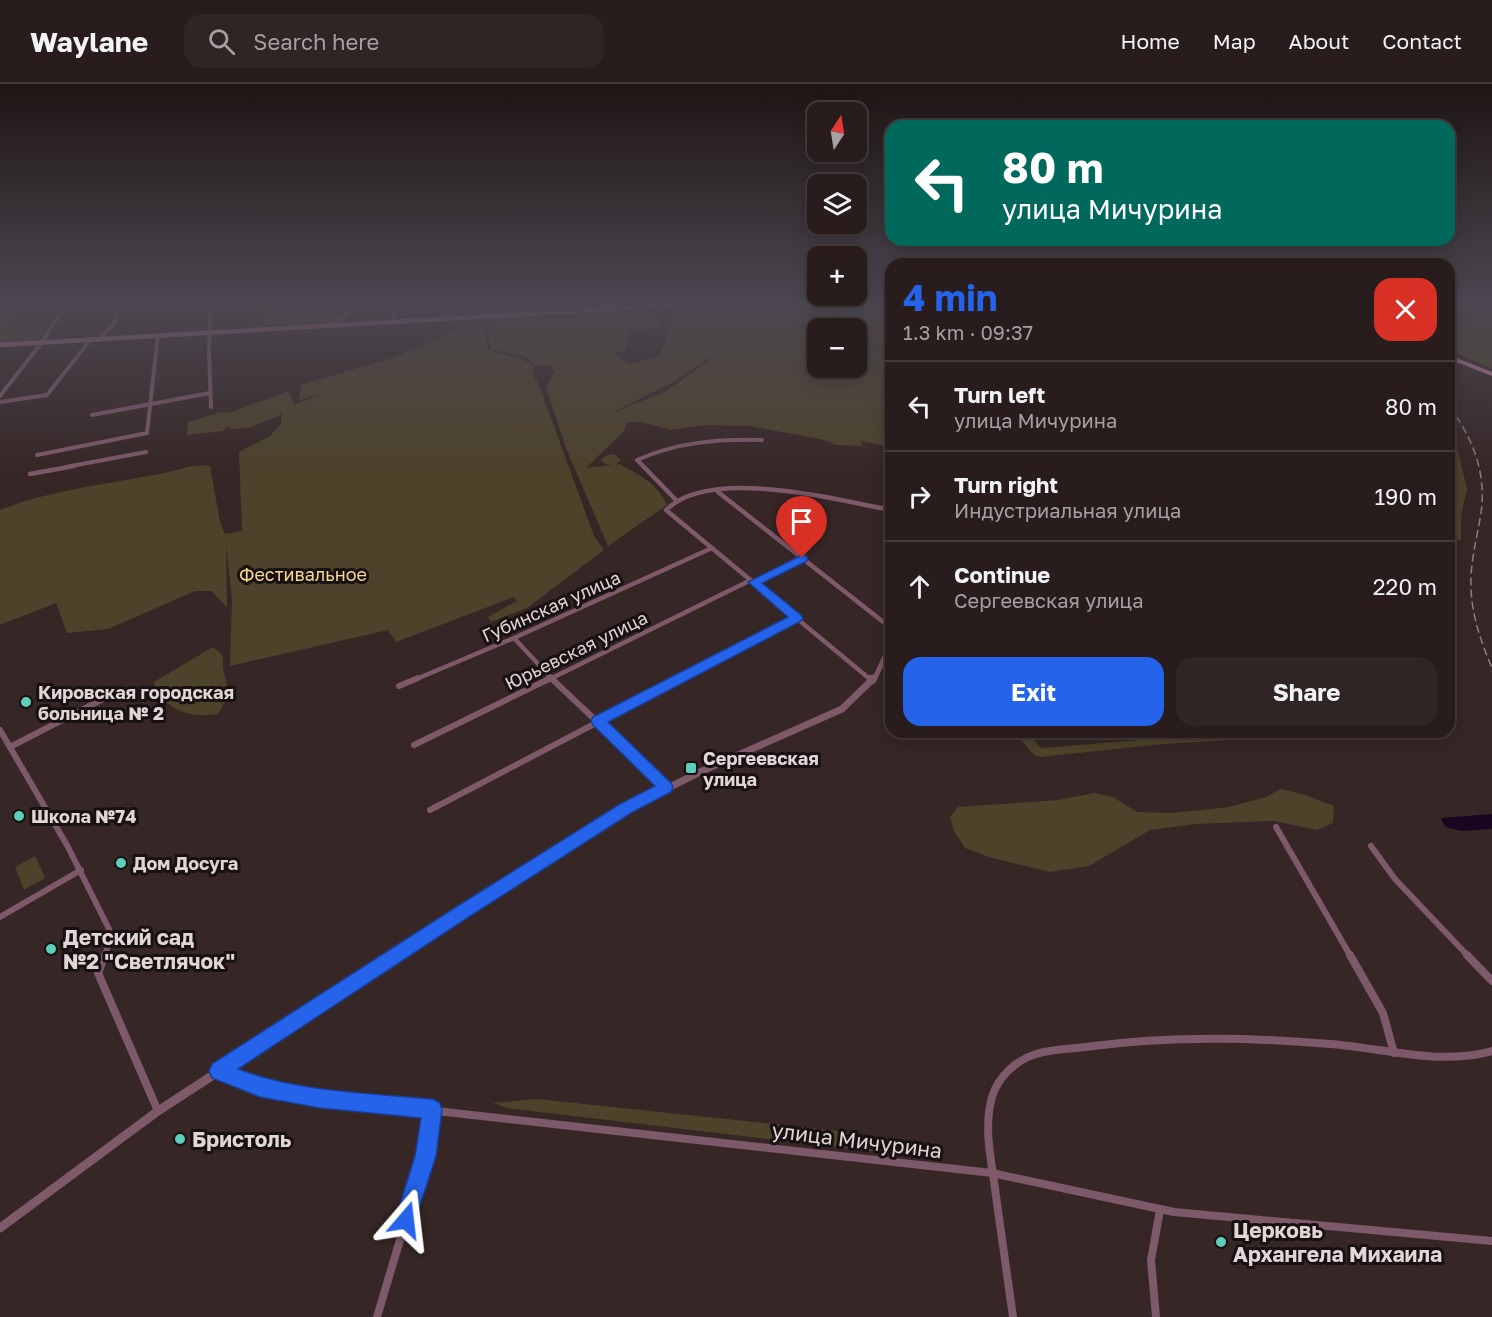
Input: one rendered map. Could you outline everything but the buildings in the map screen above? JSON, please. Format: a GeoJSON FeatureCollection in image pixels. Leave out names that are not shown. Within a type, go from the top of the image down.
{"type":"FeatureCollection","features":[{"type":"Feature","properties":{"kind":"main road"},"geometry":{"type":"LineString","coordinates":[[1458,361],[1492,374]]}},
{"type":"Feature","properties":{"kind":"street"},"geometry":{"type":"LineString","coordinates":[[0,396],[28,361]]}},
{"type":"Feature","properties":{"kind":"street"},"geometry":{"type":"LineString","coordinates":[[0,402],[47,396],[74,361]]}},
{"type":"Feature","properties":{"kind":"street"},"geometry":{"type":"LineString","coordinates":[[38,455],[139,436],[148,431],[155,361]]}},
{"type":"Feature","properties":{"kind":"street"},"geometry":{"type":"LineString","coordinates":[[209,361],[211,407]]}},
{"type":"Feature","properties":{"kind":"street"},"geometry":{"type":"LineString","coordinates":[[92,415],[210,393]]}},
{"type":"Feature","properties":{"kind":"street"},"geometry":{"type":"LineString","coordinates":[[676,500],[637,460],[667,448],[706,441],[762,440]]}},
{"type":"Feature","properties":{"kind":"street"},"geometry":{"type":"LineString","coordinates":[[30,474],[146,452]]}},
{"type":"Feature","properties":{"kind":"street"},"geometry":{"type":"LineString","coordinates":[[873,681],[666,510],[676,500],[741,488],[762,487],[885,509]]}},
{"type":"Feature","properties":{"kind":"street"},"geometry":{"type":"LineString","coordinates":[[718,492],[885,623]]}},
{"type":"Feature","properties":{"kind":"street","name":"Губинская улица"},"geometry":{"type":"LineString","coordinates":[[399,686],[514,638],[712,548]]}},
{"type":"Feature","properties":{"kind":"street","name":"Юрьевская улица"},"geometry":{"type":"LineString","coordinates":[[414,745],[802,558]]}},
{"type":"Feature","properties":{"kind":"street"},"geometry":{"type":"LineString","coordinates":[[430,810],[797,618]]}},
{"type":"Feature","properties":{"kind":"street"},"geometry":{"type":"LineString","coordinates":[[514,638],[550,678],[666,787]]}},
{"type":"Feature","properties":{"kind":"street"},"geometry":{"type":"LineString","coordinates":[[0,1228],[158,1111],[626,809],[666,787],[842,709],[873,681],[885,656]]}},
{"type":"Feature","properties":{"kind":"street"},"geometry":{"type":"LineString","coordinates":[[0,747],[9,745],[103,699]]}},
{"type":"Feature","properties":{"kind":"street"},"geometry":{"type":"LineString","coordinates":[[0,730],[81,870],[110,933],[109,944],[98,973],[158,1111]]}},
{"type":"Feature","properties":{"kind":"street"},"geometry":{"type":"LineString","coordinates":[[1276,827],[1383,1013],[1395,1053]]}},
{"type":"Feature","properties":{"kind":"street"},"geometry":{"type":"LineString","coordinates":[[1371,846],[1395,879],[1492,981]]}},
{"type":"Feature","properties":{"kind":"street"},"geometry":{"type":"LineString","coordinates":[[0,917],[81,870]]}},
{"type":"Feature","properties":{"kind":"street"},"geometry":{"type":"LineString","coordinates":[[1013,1317],[987,1130],[992,1096],[1001,1077],[1013,1066],[1035,1054],[1116,1043],[1200,1038],[1267,1039],[1333,1044],[1428,1057],[1481,1054],[1492,1051]]}},
{"type":"Feature","properties":{"kind":"street","name":"улица Мичурина"},"geometry":{"type":"LineString","coordinates":[[218,1071],[260,1087],[320,1098],[992,1173],[1160,1210],[1492,1241]]}},
{"type":"Feature","properties":{"kind":"street"},"geometry":{"type":"LineString","coordinates":[[377,1317],[426,1156],[432,1109]]}},
{"type":"Feature","properties":{"kind":"street"},"geometry":{"type":"LineString","coordinates":[[1156,1317],[1151,1260],[1160,1210]]}},
{"type":"Feature","properties":{"kind":"green space","name":"Фестивальное"},"geometry":{"type":"Polygon","coordinates":[[[383,361],[524,361],[535,366],[532,374],[539,385],[594,536],[604,550],[527,608],[491,622],[488,617],[517,601],[514,597],[396,642],[388,630],[230,666],[232,599],[226,545],[227,608],[212,591],[195,591],[108,629],[67,633],[56,603],[0,625],[0,510],[59,492],[204,465],[210,466],[220,522],[225,534],[242,531],[239,452],[270,436],[281,424],[281,412],[279,416],[248,428],[230,429],[229,426],[223,431],[187,435],[188,422],[221,412],[229,413],[289,391],[294,404],[321,394],[299,400],[301,385],[383,361]]]}},
{"type":"Feature","properties":{"kind":"green space"},"geometry":{"type":"Polygon","coordinates":[[[529,361],[624,361],[629,364],[644,361],[705,361],[672,383],[609,414],[665,392],[709,361],[807,361],[807,378],[867,378],[867,361],[885,361],[885,446],[861,441],[863,446],[836,445],[824,440],[750,426],[706,425],[670,430],[642,422],[627,422],[624,431],[586,468],[612,465],[605,464],[601,460],[607,455],[614,454],[621,460],[615,465],[619,464],[647,480],[663,497],[667,505],[608,546],[566,448],[546,388],[554,372],[550,365],[536,366],[529,361]]]}},
{"type":"Feature","properties":{"kind":"green space"},"geometry":{"type":"Polygon","coordinates":[[[1474,361],[1492,361],[1492,368],[1474,361]]]}},
{"type":"Feature","properties":{"kind":"green space"},"geometry":{"type":"Polygon","coordinates":[[[1455,445],[1467,489],[1461,516],[1461,540],[1455,541],[1455,445]]]}},
{"type":"Feature","properties":{"kind":"green space"},"geometry":{"type":"Polygon","coordinates":[[[213,647],[223,656],[227,685],[227,697],[218,714],[199,715],[184,712],[170,705],[155,692],[154,682],[213,647]]]}},
{"type":"Feature","properties":{"kind":"green space"},"geometry":{"type":"Polygon","coordinates":[[[1019,738],[1032,738],[1041,748],[1166,738],[1266,738],[1164,744],[1040,757],[1034,755],[1019,738]]]}},
{"type":"Feature","properties":{"kind":"green space"},"geometry":{"type":"Polygon","coordinates":[[[1281,789],[1334,806],[1333,823],[1317,830],[1274,821],[1196,824],[1150,830],[1089,866],[1050,872],[989,857],[965,848],[954,831],[950,817],[958,807],[1058,800],[1094,793],[1113,797],[1137,812],[1172,813],[1229,807],[1266,797],[1281,789]]]}},
{"type":"Feature","properties":{"kind":"green space"},"geometry":{"type":"Polygon","coordinates":[[[35,856],[45,878],[24,890],[15,867],[35,856]]]}},
{"type":"Feature","properties":{"kind":"green space"},"geometry":{"type":"Polygon","coordinates":[[[537,1099],[839,1131],[875,1139],[897,1149],[886,1153],[506,1108],[493,1103],[537,1099]]]}},
{"type":"Feature","properties":{"kind":"shaded area"},"geometry":{"type":"Polygon","coordinates":[[[1492,814],[1492,829],[1462,831],[1445,827],[1441,818],[1492,814]]]}},
{"type":"Feature","properties":{"kind":"railway"},"geometry":{"type":"LineString","coordinates":[[1455,415],[1472,445],[1480,473],[1482,503],[1472,562],[1471,588],[1478,629],[1492,668]]}},
{"type":"Feature","properties":{"kind":"place","name":"Кировская городская больница № 2"},"geometry":{"type":"Point","coordinates":[26,702]}},
{"type":"Feature","properties":{"kind":"place","name":"Сергеевская улица"},"geometry":{"type":"Point","coordinates":[691,768]}},
{"type":"Feature","properties":{"kind":"place","name":"Школа №74"},"geometry":{"type":"Point","coordinates":[19,816]}},
{"type":"Feature","properties":{"kind":"place","name":"Дом Досуга"},"geometry":{"type":"Point","coordinates":[121,863]}},
{"type":"Feature","properties":{"kind":"place","name":"Детский сад №2 \"Светлячок\""},"geometry":{"type":"Point","coordinates":[51,949]}},
{"type":"Feature","properties":{"kind":"place","name":"Бристоль"},"geometry":{"type":"Point","coordinates":[180,1139]}},
{"type":"Feature","properties":{"kind":"place","name":"Церковь Архангела Михаила"},"geometry":{"type":"Point","coordinates":[1221,1242]}},
{"type":"Feature","properties":{"kind":"route"},"geometry":{"type":"LineString","coordinates":[[406,1220],[426,1156],[432,1109],[320,1098],[260,1087],[218,1071],[626,809],[666,787],[598,721],[797,618],[754,582],[802,558]]}}]}
